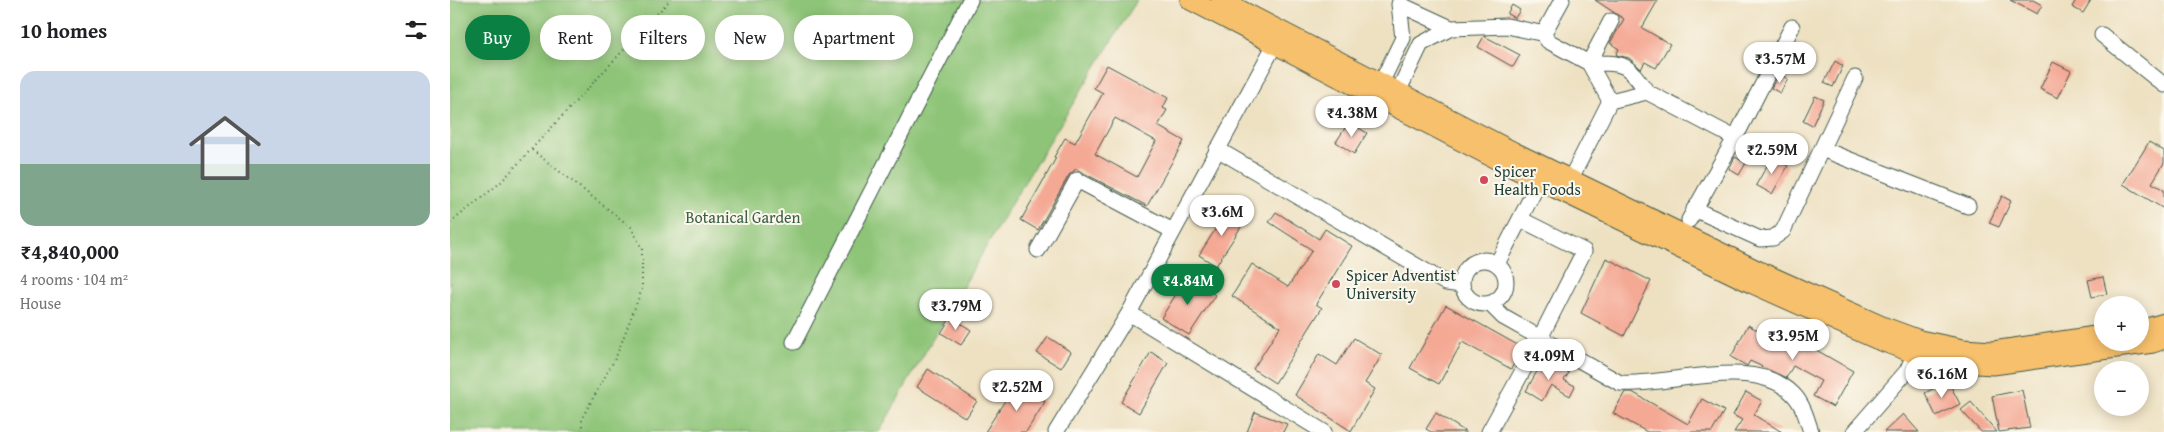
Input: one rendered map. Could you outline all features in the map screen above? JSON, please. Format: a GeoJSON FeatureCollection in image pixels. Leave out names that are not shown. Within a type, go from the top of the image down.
{"type":"FeatureCollection","features":[{"type":"Feature","properties":{"kind":"main road"},"geometry":{"type":"LineString","coordinates":[[1190,0],[1275,44],[1543,174],[1753,284],[1876,339],[1918,347],[1993,351],[2094,337]]}},
{"type":"Feature","properties":{"kind":"main road"},"geometry":{"type":"LineString","coordinates":[[1222,0],[1398,92],[1543,174],[1570,180],[1759,271],[1882,326],[1918,347],[1961,363],[1993,365],[2154,333]]}},
{"type":"Feature","properties":{"kind":"street"},"geometry":{"type":"LineString","coordinates":[[794,342],[970,0]]}},
{"type":"Feature","properties":{"kind":"street"},"geometry":{"type":"LineString","coordinates":[[1562,0],[1545,34],[1548,41],[1589,63],[1615,63],[1632,70],[1647,92],[1735,138]]}},
{"type":"Feature","properties":{"kind":"street"},"geometry":{"type":"LineString","coordinates":[[1381,83],[1403,38],[1395,2]]}},
{"type":"Feature","properties":{"kind":"street"},"geometry":{"type":"LineString","coordinates":[[1395,2],[1451,28]]}},
{"type":"Feature","properties":{"kind":"street"},"geometry":{"type":"LineString","coordinates":[[1589,63],[1612,22]]}},
{"type":"Feature","properties":{"kind":"street"},"geometry":{"type":"LineString","coordinates":[[1398,92],[1422,44],[1451,28],[1507,26],[1545,34]]}},
{"type":"Feature","properties":{"kind":"street"},"geometry":{"type":"LineString","coordinates":[[1792,27],[1735,138],[1692,215],[1760,239],[1773,238],[1783,231],[1855,78]]}},
{"type":"Feature","properties":{"kind":"street"},"geometry":{"type":"LineString","coordinates":[[2102,35],[2164,85]]}},
{"type":"Feature","properties":{"kind":"street"},"geometry":{"type":"LineString","coordinates":[[1056,432],[1129,313],[1275,44]]}},
{"type":"Feature","properties":{"kind":"street"},"geometry":{"type":"LineString","coordinates":[[1589,63],[1610,101]]}},
{"type":"Feature","properties":{"kind":"street"},"geometry":{"type":"LineString","coordinates":[[1570,180],[1610,101],[1647,92]]}},
{"type":"Feature","properties":{"kind":"street"},"geometry":{"type":"LineString","coordinates":[[1217,149],[1446,283],[1462,285]]}},
{"type":"Feature","properties":{"kind":"street"},"geometry":{"type":"LineString","coordinates":[[1822,149],[1968,206]]}},
{"type":"Feature","properties":{"kind":"street"},"geometry":{"type":"LineString","coordinates":[[1497,264],[1543,174]]}},
{"type":"Feature","properties":{"kind":"street"},"geometry":{"type":"LineString","coordinates":[[1038,250],[1077,180],[1173,232]]}},
{"type":"Feature","properties":{"kind":"street"},"geometry":{"type":"LineString","coordinates":[[1488,432],[1584,250],[1520,219]]}},
{"type":"Feature","properties":{"kind":"street"},"geometry":{"type":"LineString","coordinates":[[1485,260],[1497,264],[1505,273],[1507,286],[1501,297],[1490,304],[1484,305],[1472,301],[1462,285],[1464,273],[1472,263],[1485,260]]}},
{"type":"Feature","properties":{"kind":"street"},"geometry":{"type":"LineString","coordinates":[[1490,304],[1503,317],[1620,383],[1639,384],[1692,375],[1746,375],[1773,381],[1793,394],[1805,414],[1811,432]]}},
{"type":"Feature","properties":{"kind":"street"},"geometry":{"type":"LineString","coordinates":[[1129,313],[1324,432]]}},
{"type":"Feature","properties":{"kind":"street"},"geometry":{"type":"LineString","coordinates":[[1854,432],[1907,371],[1918,347]]}},
{"type":"Feature","properties":{"kind":"path"},"geometry":{"type":"LineString","coordinates":[[450,223],[500,183],[670,0]]}},
{"type":"Feature","properties":{"kind":"path"},"geometry":{"type":"LineString","coordinates":[[532,150],[631,227],[642,249],[642,289],[616,356],[582,418],[582,432]]}},
{"type":"Feature","properties":{"kind":"green space","name":"Botanical Garden"},"geometry":{"type":"Polygon","coordinates":[[[450,0],[1137,0],[1008,209],[879,432],[450,432],[450,0]]]}},
{"type":"Feature","properties":{"kind":"building"},"geometry":{"type":"Polygon","coordinates":[[[1595,0],[1658,0],[1642,28],[1670,44],[1656,68],[1645,62],[1641,69],[1629,58],[1616,55],[1619,49],[1610,43],[1624,19],[1595,0]]]}},
{"type":"Feature","properties":{"kind":"building"},"geometry":{"type":"Polygon","coordinates":[[[2010,0],[2033,0],[2042,5],[2037,14],[2010,0]]]}},
{"type":"Feature","properties":{"kind":"building"},"geometry":{"type":"Polygon","coordinates":[[[2076,0],[2091,0],[2083,13],[2072,7],[2076,0]]]}},
{"type":"Feature","properties":{"kind":"building"},"geometry":{"type":"Polygon","coordinates":[[[1512,5],[1520,10],[1515,18],[1507,14],[1512,5]]]}},
{"type":"Feature","properties":{"kind":"building"},"geometry":{"type":"Polygon","coordinates":[[[1484,36],[1520,55],[1513,67],[1478,47],[1484,36]]]}},
{"type":"Feature","properties":{"kind":"building"},"geometry":{"type":"Polygon","coordinates":[[[1835,61],[1843,66],[1833,87],[1824,83],[1835,61]]]}},
{"type":"Feature","properties":{"kind":"building"},"geometry":{"type":"Polygon","coordinates":[[[2053,62],[2071,71],[2058,98],[2040,89],[2053,62]]]}},
{"type":"Feature","properties":{"kind":"building"},"geometry":{"type":"Polygon","coordinates":[[[1107,65],[1168,98],[1163,108],[1167,110],[1158,126],[1184,141],[1147,206],[1076,169],[1069,175],[1038,230],[1021,220],[1056,158],[1054,157],[1065,138],[1075,143],[1103,93],[1094,88],[1107,65]],[[1115,118],[1095,154],[1137,177],[1156,141],[1115,118]]]}},
{"type":"Feature","properties":{"kind":"building"},"geometry":{"type":"Polygon","coordinates":[[[1779,74],[1788,79],[1780,93],[1771,88],[1779,74]]]}},
{"type":"Feature","properties":{"kind":"building"},"geometry":{"type":"Polygon","coordinates":[[[1815,96],[1824,100],[1812,126],[1803,121],[1815,96]]]}},
{"type":"Feature","properties":{"kind":"building"},"geometry":{"type":"Polygon","coordinates":[[[1349,122],[1367,133],[1354,154],[1336,142],[1349,122]]]}},
{"type":"Feature","properties":{"kind":"building"},"geometry":{"type":"Polygon","coordinates":[[[2149,142],[2164,151],[2164,163],[2152,183],[2164,190],[2164,209],[2123,184],[2149,142]]]}},
{"type":"Feature","properties":{"kind":"building"},"geometry":{"type":"Polygon","coordinates":[[[1735,157],[1746,163],[1739,175],[1729,169],[1735,157]]]}},
{"type":"Feature","properties":{"kind":"building"},"geometry":{"type":"Polygon","coordinates":[[[1772,157],[1788,166],[1772,194],[1756,185],[1772,157]]]}},
{"type":"Feature","properties":{"kind":"building"},"geometry":{"type":"Polygon","coordinates":[[[2002,196],[2011,201],[1999,227],[1989,223],[2002,196]]]}},
{"type":"Feature","properties":{"kind":"building"},"geometry":{"type":"Polygon","coordinates":[[[1229,208],[1246,219],[1216,266],[1199,255],[1229,208]]]}},
{"type":"Feature","properties":{"kind":"building"},"geometry":{"type":"Polygon","coordinates":[[[1276,212],[1319,239],[1325,229],[1352,246],[1316,304],[1322,308],[1275,383],[1253,369],[1280,327],[1232,296],[1252,264],[1288,287],[1312,250],[1269,222],[1276,212]]]}},
{"type":"Feature","properties":{"kind":"building"},"geometry":{"type":"Polygon","coordinates":[[[1606,258],[1651,281],[1624,336],[1581,313],[1606,258]]]}},
{"type":"Feature","properties":{"kind":"building"},"geometry":{"type":"Polygon","coordinates":[[[1187,277],[1215,295],[1189,335],[1161,318],[1187,277]]]}},
{"type":"Feature","properties":{"kind":"building"},"geometry":{"type":"Polygon","coordinates":[[[2103,277],[2107,294],[2092,297],[2088,280],[2103,277]]]}},
{"type":"Feature","properties":{"kind":"building"},"geometry":{"type":"Polygon","coordinates":[[[1446,305],[1523,348],[1511,369],[1462,342],[1439,384],[1410,368],[1446,305]]]}},
{"type":"Feature","properties":{"kind":"building"},"geometry":{"type":"Polygon","coordinates":[[[951,317],[971,330],[961,345],[941,333],[951,317]]]}},
{"type":"Feature","properties":{"kind":"building"},"geometry":{"type":"Polygon","coordinates":[[[1748,325],[1777,341],[1783,331],[1853,371],[1833,407],[1813,396],[1821,381],[1793,366],[1786,378],[1750,361],[1747,366],[1731,357],[1748,325]]]}},
{"type":"Feature","properties":{"kind":"building"},"geometry":{"type":"Polygon","coordinates":[[[1048,337],[1071,352],[1061,368],[1037,353],[1048,337]]]}},
{"type":"Feature","properties":{"kind":"building"},"geometry":{"type":"Polygon","coordinates":[[[1354,338],[1382,355],[1365,383],[1375,389],[1351,431],[1295,395],[1319,354],[1337,365],[1354,338]]]}},
{"type":"Feature","properties":{"kind":"building"},"geometry":{"type":"Polygon","coordinates":[[[1151,352],[1168,363],[1139,413],[1121,402],[1151,352]]]}},
{"type":"Feature","properties":{"kind":"building"},"geometry":{"type":"Polygon","coordinates":[[[1544,359],[1569,373],[1564,380],[1575,386],[1570,396],[1551,385],[1542,401],[1526,391],[1544,359]]]}},
{"type":"Feature","properties":{"kind":"building"},"geometry":{"type":"Polygon","coordinates":[[[928,369],[977,401],[966,418],[917,387],[928,369]]]}},
{"type":"Feature","properties":{"kind":"building"},"geometry":{"type":"Polygon","coordinates":[[[1948,381],[1960,404],[1936,416],[1925,393],[1948,381]]]}},
{"type":"Feature","properties":{"kind":"building"},"geometry":{"type":"Polygon","coordinates":[[[1016,383],[1045,402],[1026,432],[985,432],[1016,383]]]}},
{"type":"Feature","properties":{"kind":"building"},"geometry":{"type":"Polygon","coordinates":[[[2022,390],[2030,428],[1999,432],[1992,396],[2022,390]]]}},
{"type":"Feature","properties":{"kind":"building"},"geometry":{"type":"Polygon","coordinates":[[[1625,392],[1632,392],[1688,424],[1702,399],[1724,411],[1712,432],[1647,432],[1613,413],[1625,392]]]}},
{"type":"Feature","properties":{"kind":"building"},"geometry":{"type":"Polygon","coordinates":[[[1746,392],[1762,401],[1754,415],[1782,432],[1734,432],[1742,420],[1733,415],[1746,392]]]}},
{"type":"Feature","properties":{"kind":"building"},"geometry":{"type":"Polygon","coordinates":[[[1971,402],[1997,432],[1981,432],[1961,410],[1971,402]]]}},
{"type":"Feature","properties":{"kind":"building"},"geometry":{"type":"Polygon","coordinates":[[[1255,412],[1287,424],[1283,432],[1247,432],[1255,412]]]}},
{"type":"Feature","properties":{"kind":"building"},"geometry":{"type":"Polygon","coordinates":[[[1436,413],[1466,432],[1431,432],[1426,429],[1436,413]]]}},
{"type":"Feature","properties":{"kind":"building"},"geometry":{"type":"Polygon","coordinates":[[[1903,414],[1919,432],[1884,432],[1903,414]]]}},
{"type":"Feature","properties":{"kind":"place","name":"Spicer Health Foods"},"geometry":{"type":"Point","coordinates":[1484,180]}},
{"type":"Feature","properties":{"kind":"place","name":"Spicer Adventist University"},"geometry":{"type":"Point","coordinates":[1336,284]}}]}
